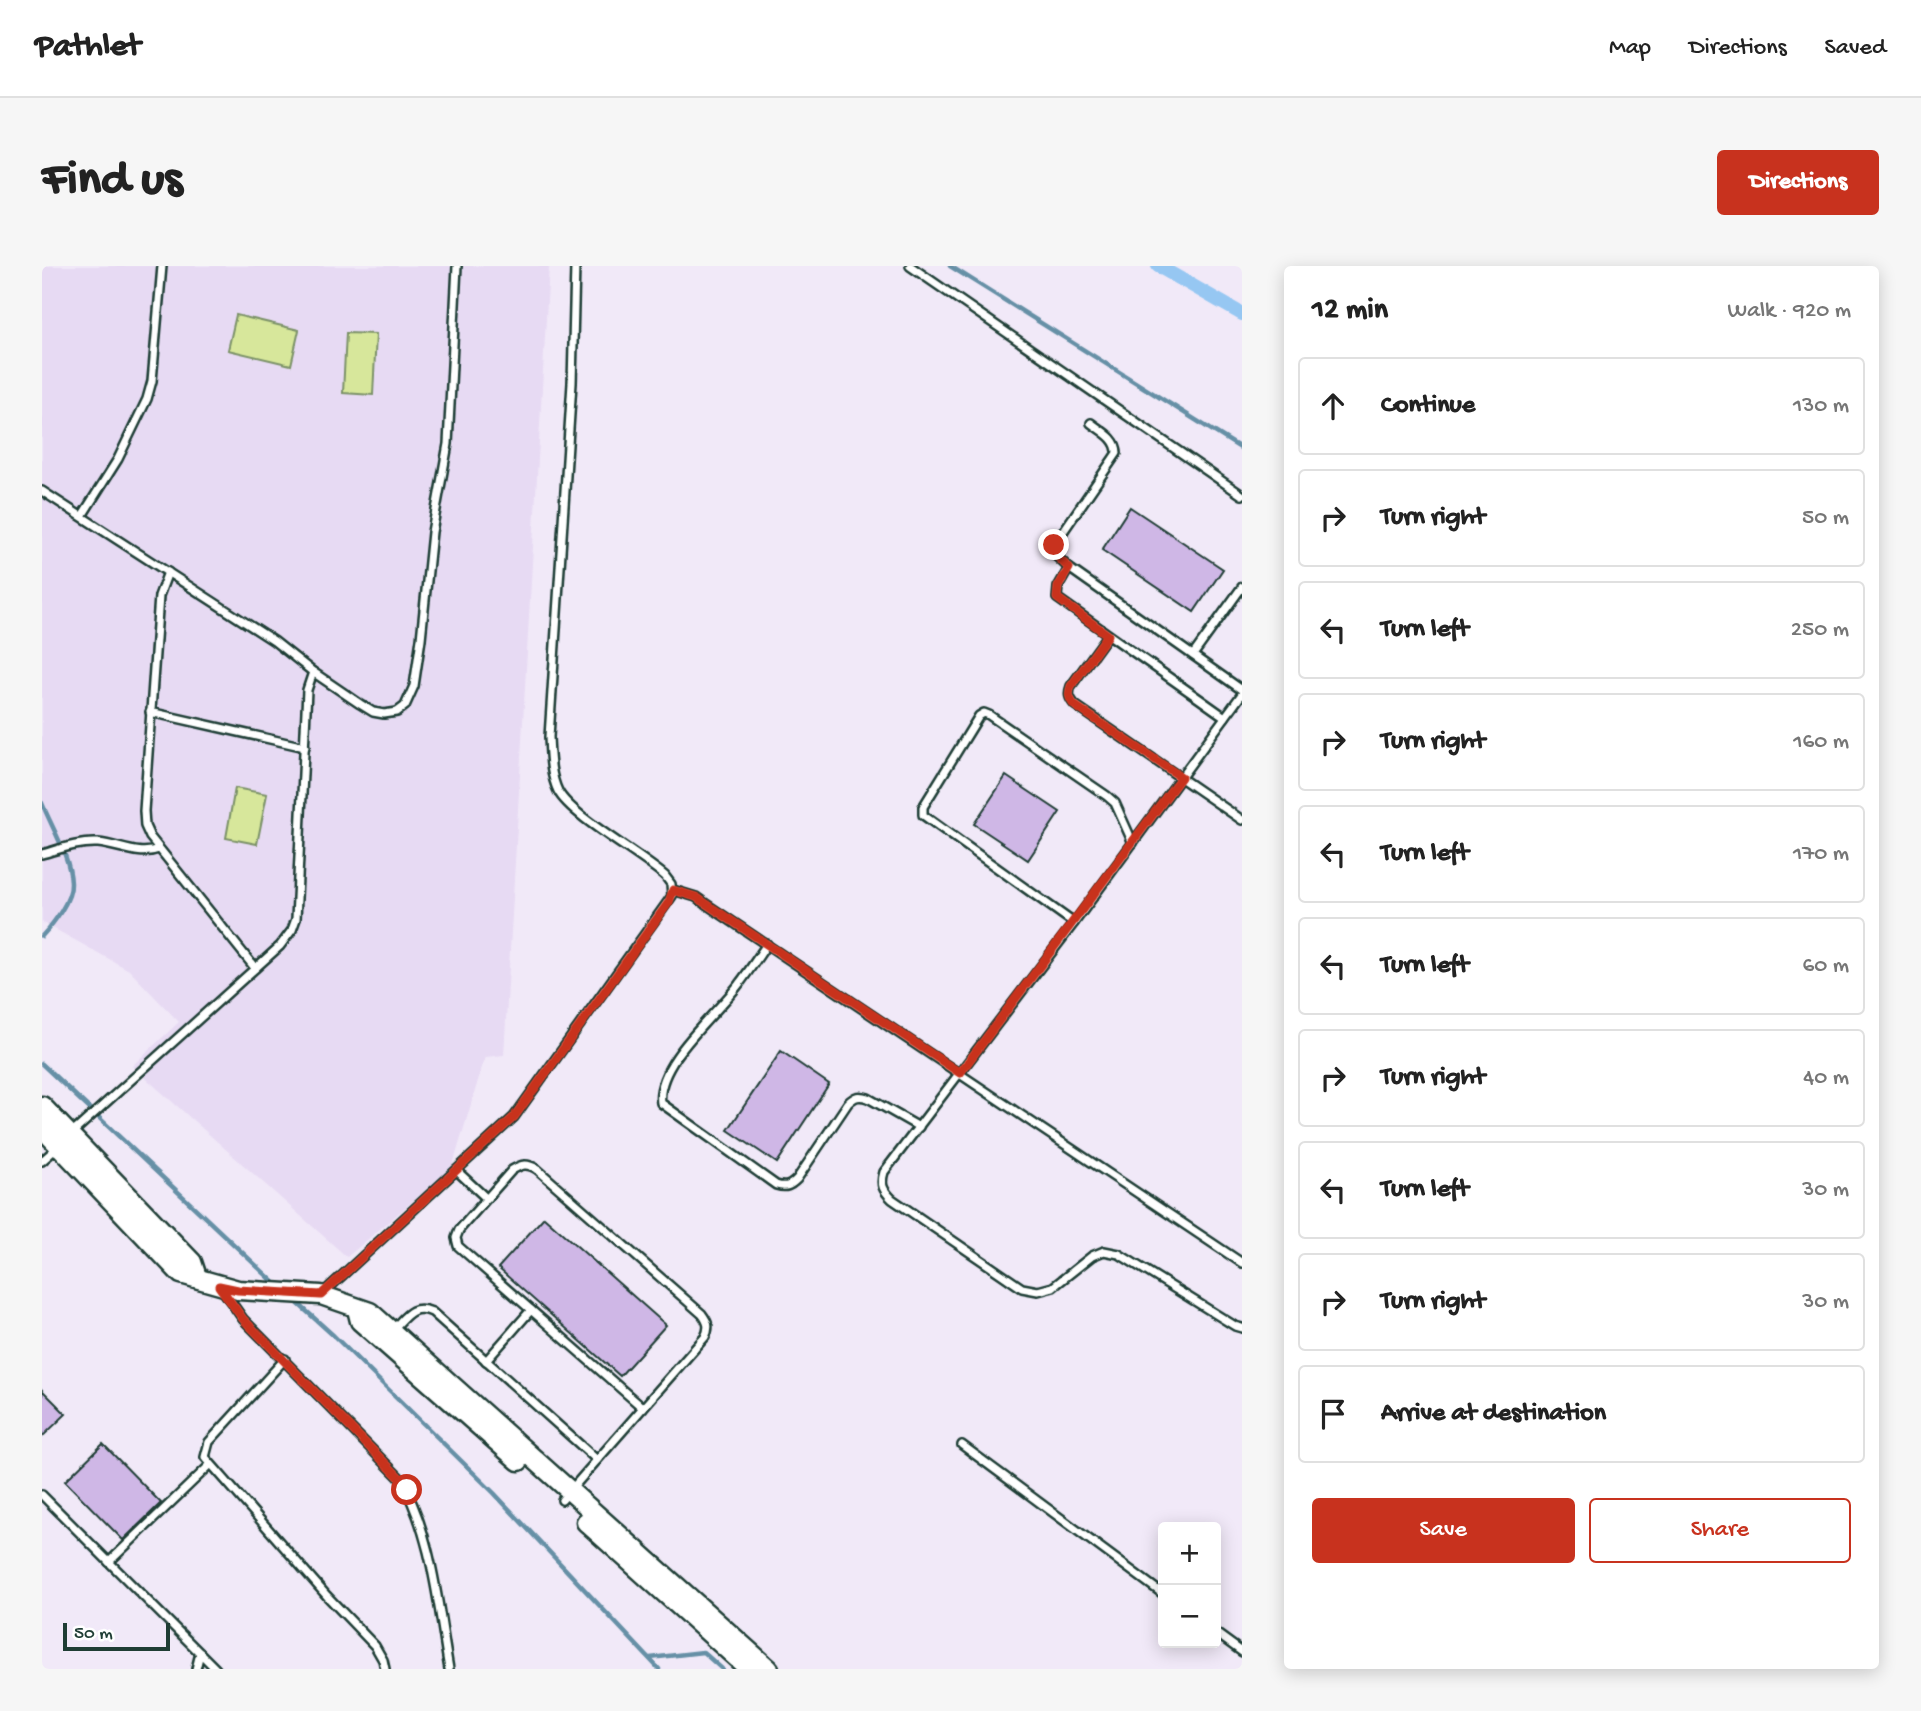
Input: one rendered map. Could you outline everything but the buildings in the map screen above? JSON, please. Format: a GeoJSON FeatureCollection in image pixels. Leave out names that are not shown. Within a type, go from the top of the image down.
{"type":"FeatureCollection","features":[{"type":"Feature","properties":{"kind":"street"},"geometry":{"type":"LineString","coordinates":[[42,1107],[192,1262],[197,1278],[219,1286],[314,1294],[370,1312],[749,1669]]}},
{"type":"Feature","properties":{"kind":"street"},"geometry":{"type":"LineString","coordinates":[[42,1128],[71,1135]]}},
{"type":"Feature","properties":{"kind":"street"},"geometry":{"type":"LineString","coordinates":[[357,1309],[360,1321],[769,1669]]}},
{"type":"Feature","properties":{"kind":"lane"},"geometry":{"type":"LineString","coordinates":[[82,516],[118,459],[147,400],[152,381],[162,266]]}},
{"type":"Feature","properties":{"kind":"lane"},"geometry":{"type":"LineString","coordinates":[[42,491],[274,641],[313,672],[373,712],[397,712],[405,706],[410,697],[421,639],[432,531],[448,444],[457,266]]}},
{"type":"Feature","properties":{"kind":"lane"},"geometry":{"type":"LineString","coordinates":[[575,266],[572,383],[550,710],[550,759],[555,783],[564,799],[665,876],[673,890],[696,897],[1242,1262]]}},
{"type":"Feature","properties":{"kind":"lane"},"geometry":{"type":"LineString","coordinates":[[910,266],[1242,495]]}},
{"type":"Feature","properties":{"kind":"lane"},"geometry":{"type":"LineString","coordinates":[[1091,424],[1111,438],[1117,446],[1117,453],[1054,545],[1053,553],[1069,568],[1242,692],[1074,923],[884,1172],[881,1182],[884,1191],[892,1199],[1022,1288],[1038,1291],[1053,1287],[1092,1256],[1104,1251],[1119,1254],[1242,1328]]}},
{"type":"Feature","properties":{"kind":"lane"},"geometry":{"type":"LineString","coordinates":[[1069,568],[1058,587],[1057,598],[1225,717]]}},
{"type":"Feature","properties":{"kind":"lane"},"geometry":{"type":"LineString","coordinates":[[168,572],[159,596],[145,826],[159,849],[255,968]]}},
{"type":"Feature","properties":{"kind":"lane"},"geometry":{"type":"LineString","coordinates":[[1193,655],[1242,587]]}},
{"type":"Feature","properties":{"kind":"lane"},"geometry":{"type":"LineString","coordinates":[[1108,635],[1071,686],[1070,699],[1074,705],[1242,820]]}},
{"type":"Feature","properties":{"kind":"lane"},"geometry":{"type":"LineString","coordinates":[[42,1161],[287,938],[296,919],[307,690],[313,672]]}},
{"type":"Feature","properties":{"kind":"lane"},"geometry":{"type":"LineString","coordinates":[[150,712],[305,747]]}},
{"type":"Feature","properties":{"kind":"lane"},"geometry":{"type":"LineString","coordinates":[[1074,923],[923,815],[923,807],[979,716],[984,713],[989,715],[1107,796],[1115,803],[1133,842]]}},
{"type":"Feature","properties":{"kind":"lane"},"geometry":{"type":"LineString","coordinates":[[44,853],[68,846],[99,843],[144,853],[159,849]]}},
{"type":"Feature","properties":{"kind":"lane"},"geometry":{"type":"LineString","coordinates":[[314,1294],[457,1171],[514,1117],[669,902],[673,890]]}},
{"type":"Feature","properties":{"kind":"lane"},"geometry":{"type":"LineString","coordinates":[[767,944],[739,984],[691,1035],[662,1085],[661,1103],[776,1185],[784,1187],[797,1179],[848,1102],[855,1096],[868,1098],[919,1127]]}},
{"type":"Feature","properties":{"kind":"lane"},"geometry":{"type":"LineString","coordinates":[[566,1495],[643,1408],[705,1337],[709,1330],[708,1322],[529,1164],[520,1165],[512,1170],[459,1230],[456,1238],[458,1246],[643,1408]]}},
{"type":"Feature","properties":{"kind":"lane"},"geometry":{"type":"LineString","coordinates":[[457,1171],[486,1198]]}},
{"type":"Feature","properties":{"kind":"lane"},"geometry":{"type":"LineString","coordinates":[[219,1286],[243,1319],[399,1477],[407,1490],[422,1527],[449,1669]]}},
{"type":"Feature","properties":{"kind":"lane"},"geometry":{"type":"LineString","coordinates":[[391,1331],[414,1309],[422,1308],[432,1312],[597,1460]]}},
{"type":"Feature","properties":{"kind":"lane"},"geometry":{"type":"LineString","coordinates":[[486,1361],[531,1310]]}},
{"type":"Feature","properties":{"kind":"lane"},"geometry":{"type":"LineString","coordinates":[[285,1359],[209,1442],[205,1457],[375,1646],[385,1669]]}},
{"type":"Feature","properties":{"kind":"lane"},"geometry":{"type":"LineString","coordinates":[[962,1445],[1158,1590]]}},
{"type":"Feature","properties":{"kind":"lane"},"geometry":{"type":"LineString","coordinates":[[109,1562],[210,1465]]}},
{"type":"Feature","properties":{"kind":"lane"},"geometry":{"type":"LineString","coordinates":[[42,1495],[216,1669]]}},
{"type":"Feature","properties":{"kind":"lane"},"geometry":{"type":"LineString","coordinates":[[1221,1637],[1242,1652]]}},
{"type":"Feature","properties":{"kind":"lane"},"geometry":{"type":"LineString","coordinates":[[196,1669],[200,1653]]}},
{"type":"Feature","properties":{"kind":"shaded area"},"geometry":{"type":"Polygon","coordinates":[[[42,266],[549,266],[504,1055],[485,1057],[452,1168],[347,1257],[132,1066],[179,1022],[129,970],[42,922],[42,266]]]}},
{"type":"Feature","properties":{"kind":"green space"},"geometry":{"type":"Polygon","coordinates":[[[236,315],[299,330],[291,365],[228,350],[236,315]]]}},
{"type":"Feature","properties":{"kind":"green space"},"geometry":{"type":"Polygon","coordinates":[[[346,333],[376,334],[373,395],[343,393],[346,333]]]}},
{"type":"Feature","properties":{"kind":"green space"},"geometry":{"type":"Polygon","coordinates":[[[235,788],[267,794],[257,844],[226,838],[235,788]]]}},
{"type":"Feature","properties":{"kind":"waterway"},"geometry":{"type":"LineString","coordinates":[[950,266],[1242,449]]}},
{"type":"Feature","properties":{"kind":"waterway"},"geometry":{"type":"LineString","coordinates":[[1158,266],[1242,314]]}},
{"type":"Feature","properties":{"kind":"waterway"},"geometry":{"type":"LineString","coordinates":[[42,803],[64,852],[71,883],[65,904],[42,936]]}},
{"type":"Feature","properties":{"kind":"waterway"},"geometry":{"type":"LineString","coordinates":[[42,1064],[278,1286]]}},
{"type":"Feature","properties":{"kind":"waterway"},"geometry":{"type":"LineString","coordinates":[[293,1299],[494,1493],[659,1669]]}},
{"type":"Feature","properties":{"kind":"waterway"},"geometry":{"type":"LineString","coordinates":[[650,1658],[703,1652],[722,1669]]}},
{"type":"Feature","properties":{"kind":"route"},"geometry":{"type":"LineString","coordinates":[[407,1490],[399,1477],[243,1319],[219,1286],[238,1290],[321,1295],[514,1117],[669,902],[673,890],[696,897],[960,1073],[1181,777],[1074,705],[1070,699],[1071,686],[1108,635],[1057,598],[1056,592],[1069,568],[1056,558],[1053,553],[1054,545]]}}]}
